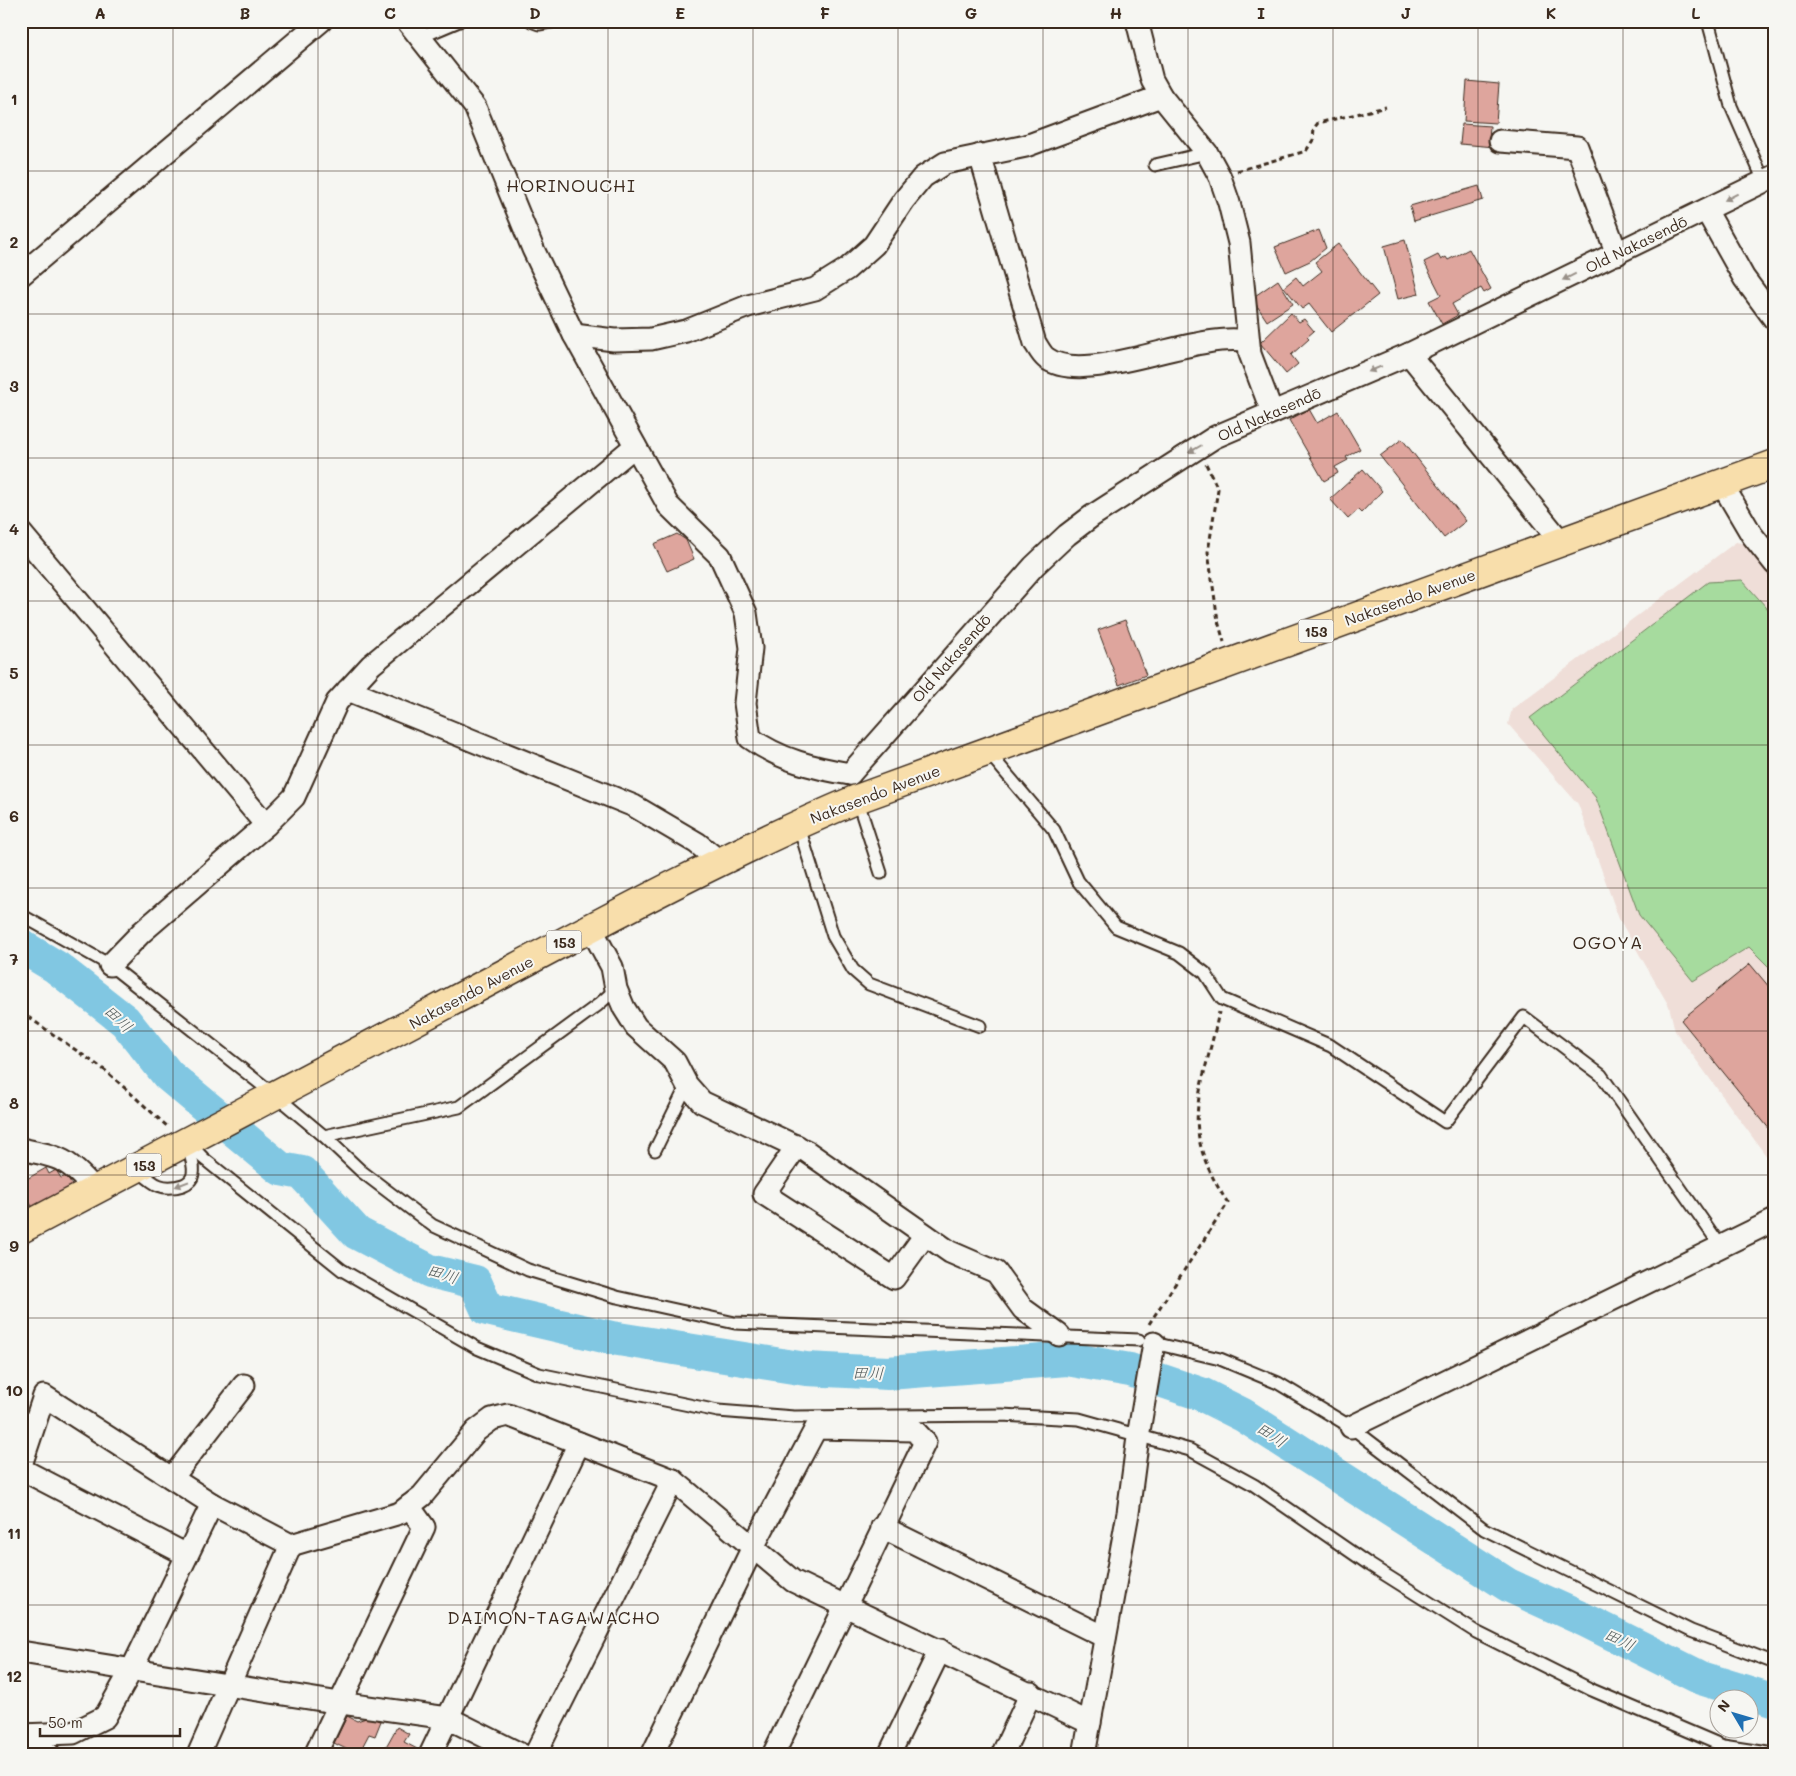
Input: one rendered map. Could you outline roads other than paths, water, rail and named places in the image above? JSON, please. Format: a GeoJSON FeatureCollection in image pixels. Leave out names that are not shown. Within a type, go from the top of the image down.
{"type":"FeatureCollection","features":[{"type":"Feature","properties":{"kind":"highway","name":"Nakasendo Avenue"},"geometry":{"type":"LineString","coordinates":[[21,1229],[719,861],[798,824],[854,787],[988,752],[1775,464]]}},
{"type":"Feature","properties":{"kind":"street"},"geometry":{"type":"LineString","coordinates":[[21,275],[321,21]]}},
{"type":"Feature","properties":{"kind":"street"},"geometry":{"type":"LineString","coordinates":[[1137,21],[1152,80],[1160,96],[1207,153],[1220,177],[1229,203],[1239,243],[1250,354],[1272,412]]}},
{"type":"Feature","properties":{"kind":"street"},"geometry":{"type":"LineString","coordinates":[[414,29],[476,107],[533,249],[574,335],[668,505],[720,556],[746,613],[751,648],[745,704],[750,738],[764,748],[854,787]]}},
{"type":"Feature","properties":{"kind":"street"},"geometry":{"type":"LineString","coordinates":[[574,335],[614,340],[651,339],[686,331],[748,306],[815,289],[847,269],[874,245],[904,200],[923,177],[945,163],[1026,146],[1160,96]]}},
{"type":"Feature","properties":{"kind":"street"},"geometry":{"type":"LineString","coordinates":[[1500,141],[1578,146],[1617,254]]}},
{"type":"Feature","properties":{"kind":"street"},"geometry":{"type":"LineString","coordinates":[[980,155],[1034,343],[1045,357],[1056,363],[1074,366],[1101,365],[1133,360],[1184,345],[1233,338],[1248,341]]}},
{"type":"Feature","properties":{"kind":"street","name":"Old Nakasendō"},"geometry":{"type":"LineString","coordinates":[[854,787],[995,608],[1067,535],[1092,516],[1197,448],[1272,412],[1409,354],[1617,254],[1769,178]]}},
{"type":"Feature","properties":{"kind":"street"},"geometry":{"type":"LineString","coordinates":[[1706,210],[1744,278],[1775,320]]}},
{"type":"Feature","properties":{"kind":"street"},"geometry":{"type":"LineString","coordinates":[[1409,354],[1561,542]]}},
{"type":"Feature","properties":{"kind":"street"},"geometry":{"type":"LineString","coordinates":[[110,965],[142,932],[266,825],[294,797],[336,702],[371,665],[635,446]]}},
{"type":"Feature","properties":{"kind":"street"},"geometry":{"type":"LineString","coordinates":[[1722,484],[1752,535],[1775,564]]}},
{"type":"Feature","properties":{"kind":"street"},"geometry":{"type":"LineString","coordinates":[[21,533],[266,825]]}},
{"type":"Feature","properties":{"kind":"street"},"geometry":{"type":"LineString","coordinates":[[348,690],[634,806],[697,843],[719,861]]}},
{"type":"Feature","properties":{"kind":"street"},"geometry":{"type":"LineString","coordinates":[[591,928],[612,967],[616,989],[624,1008],[636,1027],[676,1062],[687,1085],[702,1102],[797,1146],[950,1252],[996,1272],[1024,1309],[1059,1335]]}},
{"type":"Feature","properties":{"kind":"street"},"geometry":{"type":"LineString","coordinates":[[797,1146],[764,1194],[894,1278],[925,1235]]}},
{"type":"Feature","properties":{"kind":"street"},"geometry":{"type":"LineString","coordinates":[[21,1150],[62,1159],[75,1167],[95,1190]]}},
{"type":"Feature","properties":{"kind":"street"},"geometry":{"type":"LineString","coordinates":[[1351,1427],[1720,1245],[1775,1220]]}},
{"type":"Feature","properties":{"kind":"street"},"geometry":{"type":"LineString","coordinates":[[1084,1755],[1128,1514],[1148,1344]]}},
{"type":"Feature","properties":{"kind":"street"},"geometry":{"type":"LineString","coordinates":[[172,1478],[244,1385]]}},
{"type":"Feature","properties":{"kind":"street"},"geometry":{"type":"LineString","coordinates":[[21,1465],[44,1396],[212,1504],[291,1545],[400,1513],[422,1496],[476,1431],[492,1419],[508,1416],[673,1480],[793,1581],[1090,1723]]}},
{"type":"Feature","properties":{"kind":"street"},"geometry":{"type":"LineString","coordinates":[[652,1755],[753,1547],[816,1428],[914,1430],[925,1442],[882,1527],[773,1755]]}},
{"type":"Feature","properties":{"kind":"street"},"geometry":{"type":"LineString","coordinates":[[430,1755],[579,1443]]}},
{"type":"Feature","properties":{"kind":"street"},"geometry":{"type":"LineString","coordinates":[[21,1469],[187,1555]]}},
{"type":"Feature","properties":{"kind":"street"},"geometry":{"type":"LineString","coordinates":[[535,1755],[673,1480]]}},
{"type":"Feature","properties":{"kind":"street"},"geometry":{"type":"LineString","coordinates":[[23,1735],[73,1732],[105,1717],[132,1669],[212,1504]]}},
{"type":"Feature","properties":{"kind":"street"},"geometry":{"type":"LineString","coordinates":[[315,1755],[424,1527],[410,1506]]}},
{"type":"Feature","properties":{"kind":"street"},"geometry":{"type":"LineString","coordinates":[[882,1527],[1105,1637]]}},
{"type":"Feature","properties":{"kind":"street"},"geometry":{"type":"LineString","coordinates":[[198,1755],[291,1545]]}},
{"type":"Feature","properties":{"kind":"street"},"geometry":{"type":"LineString","coordinates":[[889,1755],[940,1650]]}},
{"type":"Feature","properties":{"kind":"street"},"geometry":{"type":"LineString","coordinates":[[21,1652],[340,1703],[448,1718],[522,1755]]}},
{"type":"Feature","properties":{"kind":"street"},"geometry":{"type":"LineString","coordinates":[[1002,1755],[1031,1694]]}},
{"type":"Feature","properties":{"kind":"street"},"geometry":{"type":"LineString","coordinates":[[23,1735],[50,1755]]}},
{"type":"Feature","properties":{"kind":"lane"},"geometry":{"type":"LineString","coordinates":[[414,29],[459,21]]}},
{"type":"Feature","properties":{"kind":"lane"},"geometry":{"type":"LineString","coordinates":[[531,21],[539,24],[556,21]]}},
{"type":"Feature","properties":{"kind":"lane"},"geometry":{"type":"LineString","coordinates":[[1708,21],[1731,106],[1769,178]]}},
{"type":"Feature","properties":{"kind":"lane"},"geometry":{"type":"LineString","coordinates":[[1155,165],[1207,153]]}},
{"type":"Feature","properties":{"kind":"lane"},"geometry":{"type":"LineString","coordinates":[[988,752],[1054,830],[1078,881],[1116,927],[1179,952],[1206,973],[1222,999],[1331,1046],[1445,1122],[1524,1017],[1601,1075],[1720,1245]]}},
{"type":"Feature","properties":{"kind":"lane"},"geometry":{"type":"LineString","coordinates":[[854,787],[881,873]]}},
{"type":"Feature","properties":{"kind":"lane"},"geometry":{"type":"LineString","coordinates":[[798,824],[833,936],[852,970],[869,984],[980,1026]]}},
{"type":"Feature","properties":{"kind":"lane"},"geometry":{"type":"LineString","coordinates":[[21,915],[110,965],[272,1098],[324,1136],[361,1171],[432,1225],[528,1270],[617,1297],[735,1323],[1059,1335],[1148,1344],[1220,1359],[1278,1383],[1351,1427],[1484,1529],[1691,1631],[1775,1663]]}},
{"type":"Feature","properties":{"kind":"lane"},"geometry":{"type":"LineString","coordinates":[[324,1136],[459,1107],[616,989]]}},
{"type":"Feature","properties":{"kind":"lane"},"geometry":{"type":"LineString","coordinates":[[655,1150],[687,1085]]}},
{"type":"Feature","properties":{"kind":"lane"},"geometry":{"type":"LineString","coordinates":[[137,1168],[154,1183],[167,1189],[188,1183],[193,1176],[193,1167],[186,1143]]}},
{"type":"Feature","properties":{"kind":"lane"},"geometry":{"type":"LineString","coordinates":[[186,1143],[342,1270],[477,1348],[539,1374],[718,1411],[794,1418],[1002,1415],[1079,1419],[1138,1434],[1190,1450],[1254,1485],[1370,1565],[1476,1632],[1592,1690],[1724,1746],[1775,1754]]}},
{"type":"Feature","properties":{"kind":"waterway","name":"田川"},"geometry":{"type":"LineString","coordinates":[[21,946],[56,967],[125,1021],[168,1075],[281,1169],[302,1173],[357,1233],[430,1271],[475,1282],[487,1309],[612,1338],[806,1369],[888,1373],[1067,1359],[1130,1370],[1201,1394],[1243,1415],[1508,1585],[1587,1621],[1701,1678],[1775,1701]]}},
{"type":"Feature","properties":{"kind":"district","name":"HORINOUCHI"},"geometry":{"type":"Point","coordinates":[571,185]}},
{"type":"Feature","properties":{"kind":"district","name":"OGOYA"},"geometry":{"type":"Point","coordinates":[1608,942]}},
{"type":"Feature","properties":{"kind":"district","name":"DAIMON-TAGAWACHO"},"geometry":{"type":"Point","coordinates":[554,1617]}}]}
